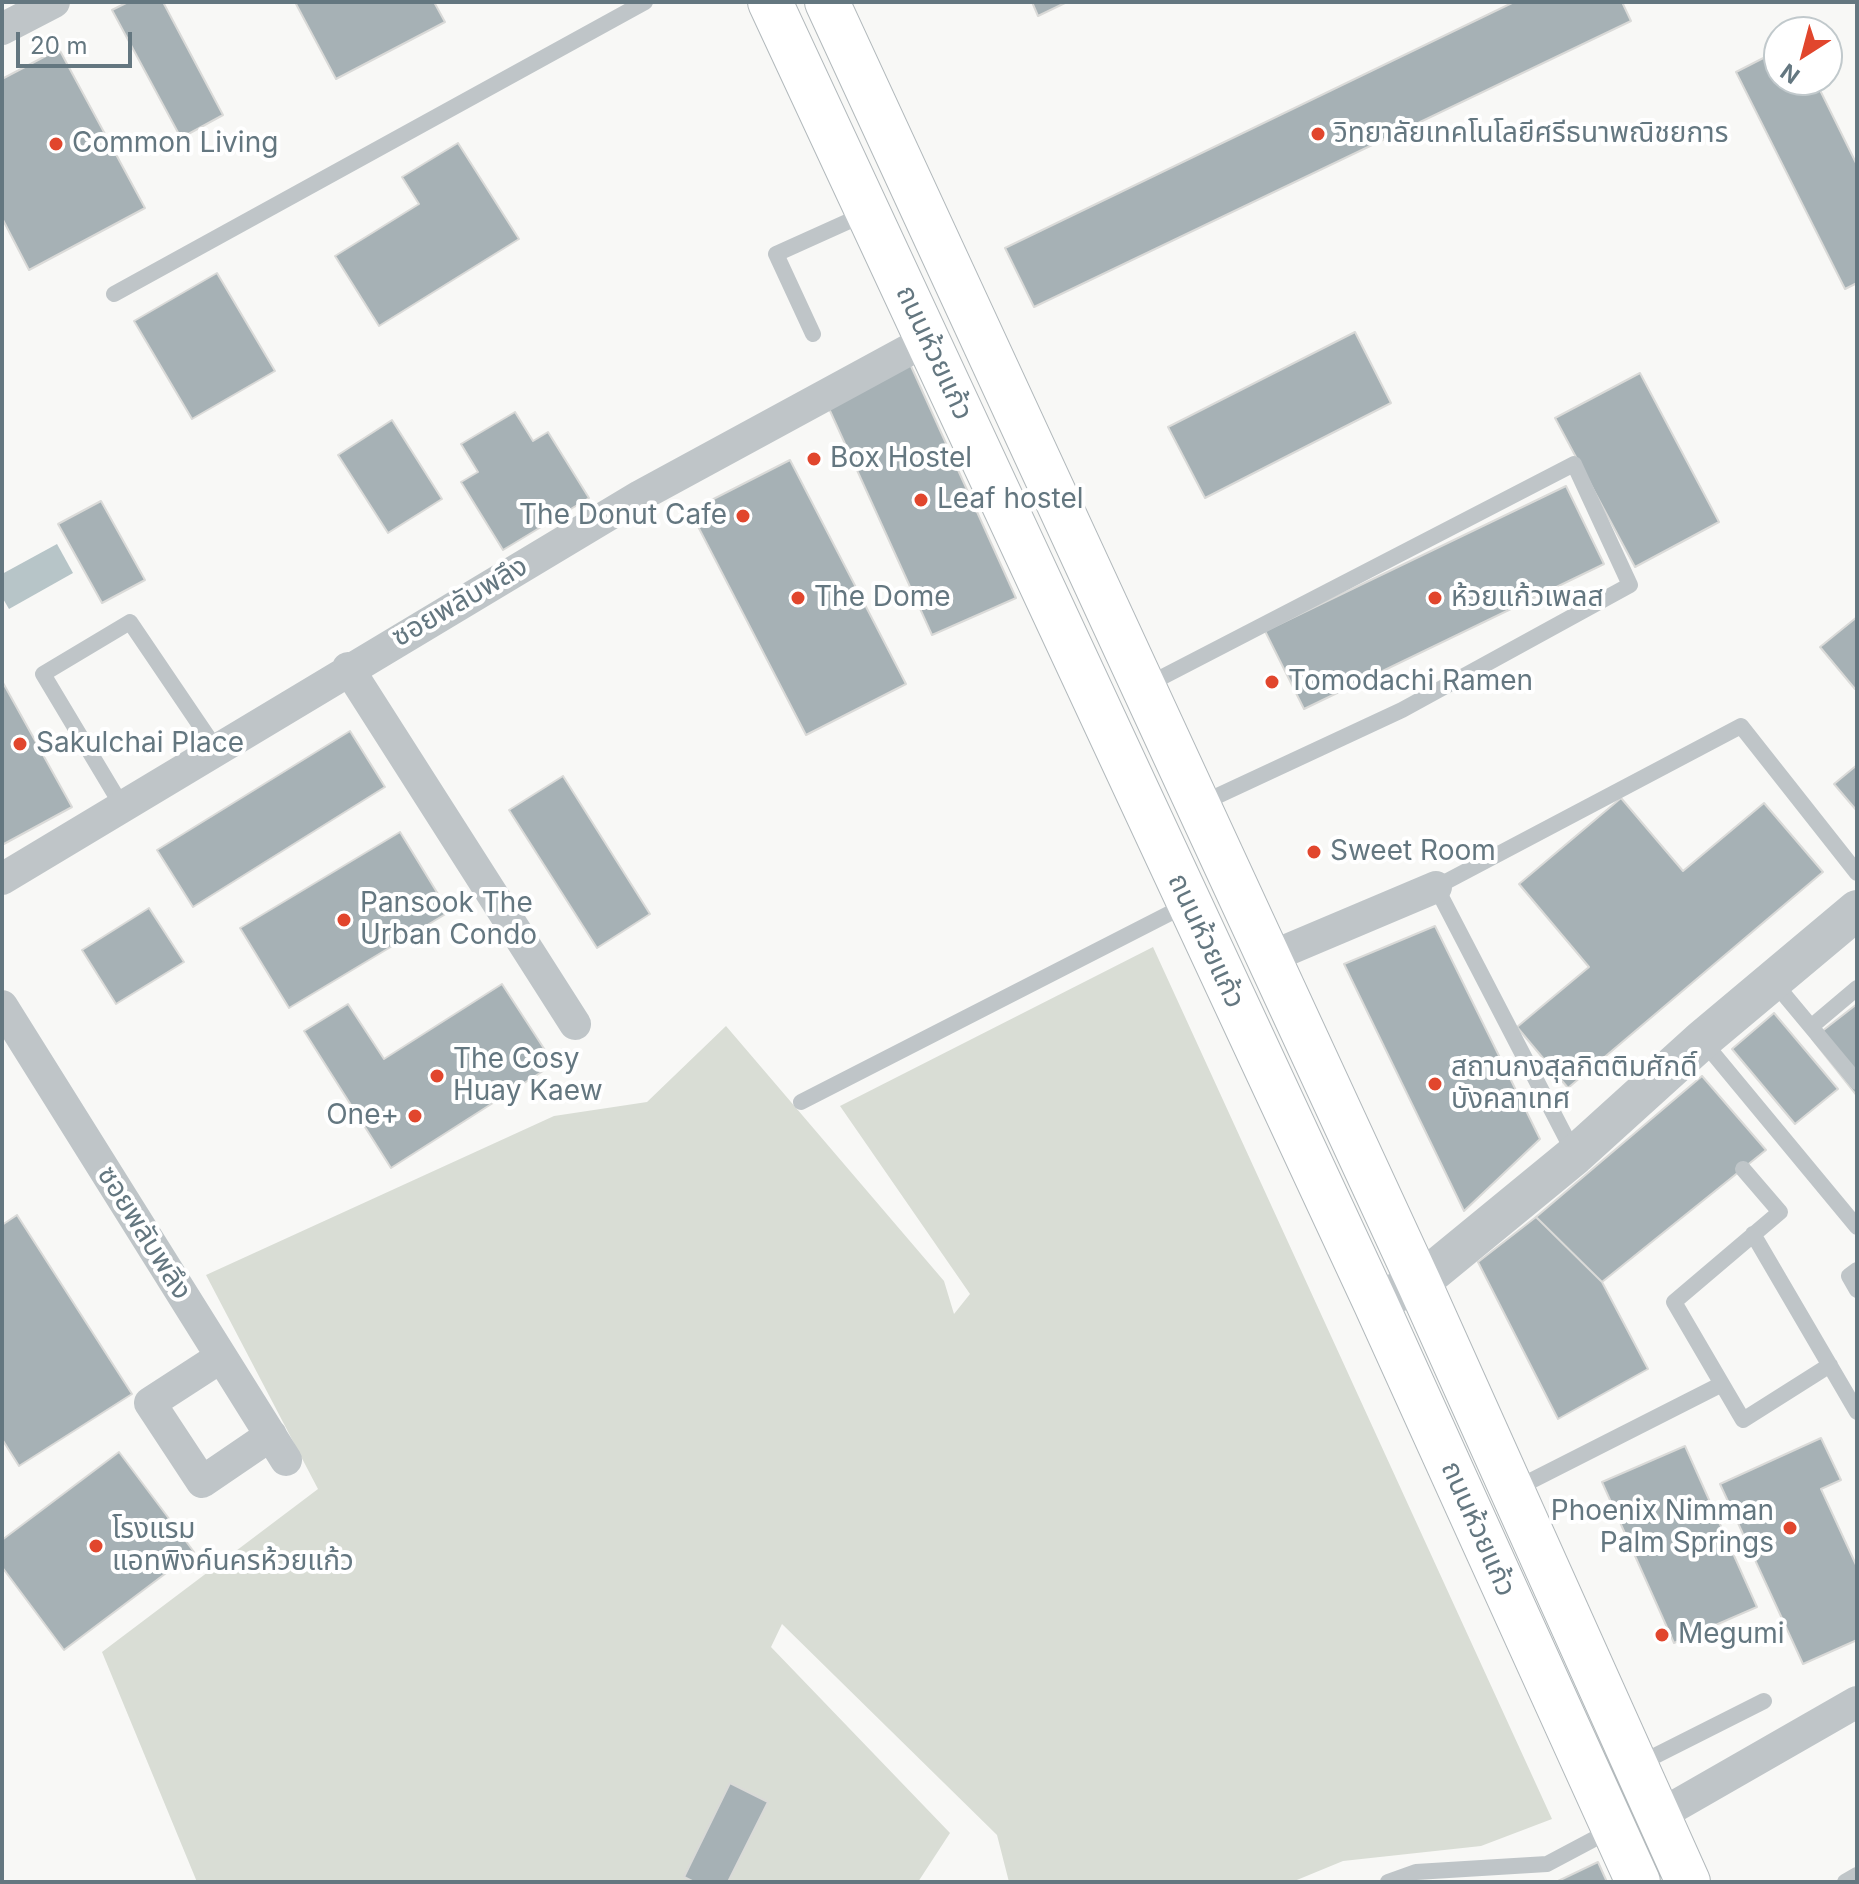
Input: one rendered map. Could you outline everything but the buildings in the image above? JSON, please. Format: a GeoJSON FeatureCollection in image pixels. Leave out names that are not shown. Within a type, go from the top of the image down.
{"type":"FeatureCollection","features":[{"type":"Feature","properties":{"kind":"main road","name":"ถนนห้วยแก้ว"},"geometry":{"type":"LineString","coordinates":[[770,2],[1375,1302],[1638,1882]]}},
{"type":"Feature","properties":{"kind":"main road","name":"ถนนห้วยแก้ว"},"geometry":{"type":"LineString","coordinates":[[827,2],[1419,1283],[1688,1882]]}},
{"type":"Feature","properties":{"kind":"street"},"geometry":{"type":"LineString","coordinates":[[10,17],[51,3]]}},
{"type":"Feature","properties":{"kind":"street","name":"ซอยพลับพลึง"},"geometry":{"type":"LineString","coordinates":[[2,879],[348,668],[640,496],[927,340]]}},
{"type":"Feature","properties":{"kind":"street"},"geometry":{"type":"LineString","coordinates":[[348,668],[575,1024]]}},
{"type":"Feature","properties":{"kind":"street"},"geometry":{"type":"LineString","coordinates":[[1268,958],[1436,887]]}},
{"type":"Feature","properties":{"kind":"street"},"geometry":{"type":"LineString","coordinates":[[1375,1302],[1419,1283],[1665,1085],[1702,1040],[1857,910]]}},
{"type":"Feature","properties":{"kind":"street","name":"ซอยพลับพลึง"},"geometry":{"type":"LineString","coordinates":[[2,1006],[278,1448],[202,1482],[150,1403],[221,1357]]}},
{"type":"Feature","properties":{"kind":"street"},"geometry":{"type":"LineString","coordinates":[[1658,1816],[1857,1702]]}},
{"type":"Feature","properties":{"kind":"lane"},"geometry":{"type":"LineString","coordinates":[[114,294],[645,2]]}},
{"type":"Feature","properties":{"kind":"lane"},"geometry":{"type":"LineString","coordinates":[[813,334],[776,254],[869,212]]}},
{"type":"Feature","properties":{"kind":"lane"},"geometry":{"type":"LineString","coordinates":[[1143,687],[1574,464],[1630,585],[1402,710],[1196,805]]}},
{"type":"Feature","properties":{"kind":"lane"},"geometry":{"type":"LineString","coordinates":[[122,806],[43,674],[130,622],[216,749]]}},
{"type":"Feature","properties":{"kind":"lane"},"geometry":{"type":"LineString","coordinates":[[1575,1155],[1436,887],[1741,726],[1857,873]]}},
{"type":"Feature","properties":{"kind":"lane"},"geometry":{"type":"LineString","coordinates":[[801,1102],[1189,903]]}},
{"type":"Feature","properties":{"kind":"lane"},"geometry":{"type":"LineString","coordinates":[[1772,980],[1857,1082]]}},
{"type":"Feature","properties":{"kind":"lane"},"geometry":{"type":"LineString","coordinates":[[1812,1026],[1857,988]]}},
{"type":"Feature","properties":{"kind":"lane"},"geometry":{"type":"LineString","coordinates":[[1702,1040],[1857,1227]]}},
{"type":"Feature","properties":{"kind":"lane"},"geometry":{"type":"LineString","coordinates":[[1743,1169],[1780,1212],[1674,1302],[1743,1420],[1830,1365]]}},
{"type":"Feature","properties":{"kind":"lane"},"geometry":{"type":"LineString","coordinates":[[1753,1234],[1857,1412]]}},
{"type":"Feature","properties":{"kind":"lane"},"geometry":{"type":"LineString","coordinates":[[1857,1270],[1849,1276],[1857,1290]]}},
{"type":"Feature","properties":{"kind":"lane"},"geometry":{"type":"LineString","coordinates":[[1511,1490],[1722,1384]]}},
{"type":"Feature","properties":{"kind":"lane"},"geometry":{"type":"LineString","coordinates":[[1635,1766],[1764,1701]]}},
{"type":"Feature","properties":{"kind":"lane"},"geometry":{"type":"LineString","coordinates":[[1388,1882],[1416,1872],[1547,1864],[1614,1829]]}},
{"type":"Feature","properties":{"kind":"lane"},"geometry":{"type":"LineString","coordinates":[[1845,1882],[1857,1875]]}},
{"type":"Feature","properties":{"kind":"shaded area"},"geometry":{"type":"Polygon","coordinates":[[[57,544],[73,573],[9,609],[2,597],[2,574],[57,544]]]}},
{"type":"Feature","properties":{"kind":"shaded area"},"geometry":{"type":"Polygon","coordinates":[[[1153,947],[1552,1819],[1481,1846],[1343,1861],[1292,1882],[1009,1882],[997,1835],[782,1624],[771,1647],[950,1833],[918,1882],[197,1882],[102,1652],[318,1489],[206,1275],[554,1116],[647,1102],[726,1026],[944,1281],[954,1314],[970,1294],[840,1106],[1153,947]]]}},
{"type":"Feature","properties":{"kind":"place","name":"วิทยาลัยเทคโนโลยีศรีธนาพณิชยการ"},"geometry":{"type":"Point","coordinates":[1318,134]}},
{"type":"Feature","properties":{"kind":"place","name":"Common Living"},"geometry":{"type":"Point","coordinates":[56,144]}},
{"type":"Feature","properties":{"kind":"place","name":"Box Hostel"},"geometry":{"type":"Point","coordinates":[814,459]}},
{"type":"Feature","properties":{"kind":"place","name":"Leaf hostel"},"geometry":{"type":"Point","coordinates":[921,500]}},
{"type":"Feature","properties":{"kind":"place","name":"The Donut Cafe"},"geometry":{"type":"Point","coordinates":[743,516]}},
{"type":"Feature","properties":{"kind":"place","name":"The Dome"},"geometry":{"type":"Point","coordinates":[798,598]}},
{"type":"Feature","properties":{"kind":"place","name":"ห้วยแก้วเพลส"},"geometry":{"type":"Point","coordinates":[1435,598]}},
{"type":"Feature","properties":{"kind":"place","name":"Tomodachi Ramen"},"geometry":{"type":"Point","coordinates":[1272,682]}},
{"type":"Feature","properties":{"kind":"place","name":"Sakulchai Place"},"geometry":{"type":"Point","coordinates":[20,744]}},
{"type":"Feature","properties":{"kind":"place","name":"Sweet Room"},"geometry":{"type":"Point","coordinates":[1314,852]}},
{"type":"Feature","properties":{"kind":"place","name":"Pansook The Urban Condo"},"geometry":{"type":"Point","coordinates":[344,920]}},
{"type":"Feature","properties":{"kind":"place","name":"The Cosy Huay Kaew"},"geometry":{"type":"Point","coordinates":[437,1076]}},
{"type":"Feature","properties":{"kind":"place","name":"สถานกงสุลกิตติมศักดิ์ บังคลาเทศ"},"geometry":{"type":"Point","coordinates":[1435,1084]}},
{"type":"Feature","properties":{"kind":"place","name":"One+"},"geometry":{"type":"Point","coordinates":[415,1116]}},
{"type":"Feature","properties":{"kind":"place","name":"Phoenix Nimman Palm Springs"},"geometry":{"type":"Point","coordinates":[1790,1528]}},
{"type":"Feature","properties":{"kind":"place","name":"โรงแรม แอทพิงค์นครห้วยแก้ว"},"geometry":{"type":"Point","coordinates":[96,1546]}},
{"type":"Feature","properties":{"kind":"place","name":"Megumi"},"geometry":{"type":"Point","coordinates":[1662,1635]}}]}
